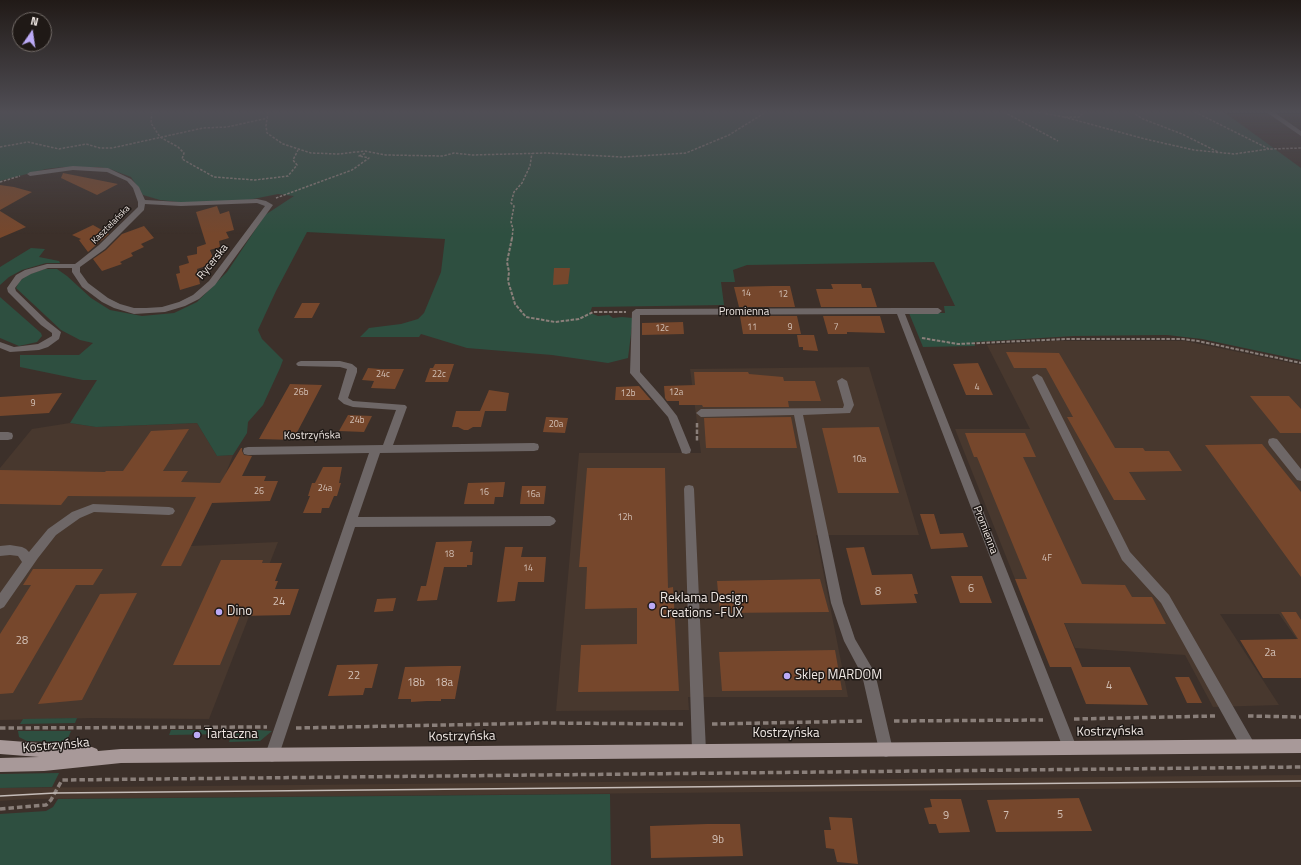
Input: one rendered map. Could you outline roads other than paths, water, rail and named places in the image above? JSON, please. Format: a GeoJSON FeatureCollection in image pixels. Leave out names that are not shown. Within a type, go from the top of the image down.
{"type":"FeatureCollection","features":[{"type":"Feature","properties":{"kind":"main road","name":"Kostrzyńska"},"geometry":{"type":"LineString","coordinates":[[0,747],[114,756],[1301,746]]}},
{"type":"Feature","properties":{"kind":"main road","name":"Kostrzyńska"},"geometry":{"type":"LineString","coordinates":[[0,765],[44,764],[114,756]]}},
{"type":"Feature","properties":{"kind":"street","name":"Kasztelańska"},"geometry":{"type":"LineString","coordinates":[[30,174],[73,168],[108,170],[129,180],[136,187],[142,202],[141,208],[102,247],[76,266]]}},
{"type":"Feature","properties":{"kind":"street","name":"Rycerska"},"geometry":{"type":"LineString","coordinates":[[76,266],[76,272],[85,285],[105,300],[117,306],[134,311],[146,311],[162,310],[182,304],[196,297],[212,283],[269,205],[264,202],[181,204],[142,202]]}},
{"type":"Feature","properties":{"kind":"street"},"geometry":{"type":"LineString","coordinates":[[0,345],[13,350],[38,347],[45,345],[56,337],[57,332],[44,323],[23,303],[12,292],[11,288],[19,277],[28,272],[47,266],[76,266]]}},
{"type":"Feature","properties":{"kind":"street","name":"Promienna"},"geometry":{"type":"LineString","coordinates":[[900,311],[1070,748]]}},
{"type":"Feature","properties":{"kind":"street","name":"Promienna"},"geometry":{"type":"LineString","coordinates":[[686,450],[672,416],[660,400],[634,374],[636,312],[938,311]]}},
{"type":"Feature","properties":{"kind":"street"},"geometry":{"type":"LineString","coordinates":[[272,755],[351,522],[382,449],[402,407],[353,404],[343,399],[352,372],[352,368],[349,366],[340,364],[301,364]]}},
{"type":"Feature","properties":{"kind":"street"},"geometry":{"type":"LineString","coordinates":[[1037,377],[1126,556],[1165,599],[1248,746]]}},
{"type":"Feature","properties":{"kind":"street"},"geometry":{"type":"LineString","coordinates":[[701,413],[798,413],[847,411],[849,405],[842,381]]}},
{"type":"Feature","properties":{"kind":"street"},"geometry":{"type":"LineString","coordinates":[[798,413],[837,603],[850,641],[868,673],[886,750]]}},
{"type":"Feature","properties":{"kind":"street"},"geometry":{"type":"LineString","coordinates":[[1273,442],[1301,477]]}},
{"type":"Feature","properties":{"kind":"street","name":"Kostrzyńska"},"geometry":{"type":"LineString","coordinates":[[248,451],[534,448]]}},
{"type":"Feature","properties":{"kind":"street"},"geometry":{"type":"LineString","coordinates":[[688,489],[699,751]]}},
{"type":"Feature","properties":{"kind":"street"},"geometry":{"type":"LineString","coordinates":[[0,603],[28,562],[52,532],[76,515],[93,508],[169,511]]}},
{"type":"Feature","properties":{"kind":"street"},"geometry":{"type":"LineString","coordinates":[[351,522],[550,521]]}},
{"type":"Feature","properties":{"kind":"street"},"geometry":{"type":"LineString","coordinates":[[0,551],[10,550],[22,552],[28,562]]}},
{"type":"Feature","properties":{"kind":"tram line"},"geometry":{"type":"LineString","coordinates":[[0,796],[55,793],[1301,781]]}},
{"type":"Feature","properties":{"kind":"place","name":"Reklama Design Creations -FUX"},"geometry":{"type":"Point","coordinates":[652,606]}},
{"type":"Feature","properties":{"kind":"place","name":"Dino"},"geometry":{"type":"Point","coordinates":[219,612]}},
{"type":"Feature","properties":{"kind":"place","name":"Sklep MARDOM"},"geometry":{"type":"Point","coordinates":[787,676]}},
{"type":"Feature","properties":{"kind":"place","name":"Tartaczna"},"geometry":{"type":"Point","coordinates":[197,735]}}]}
